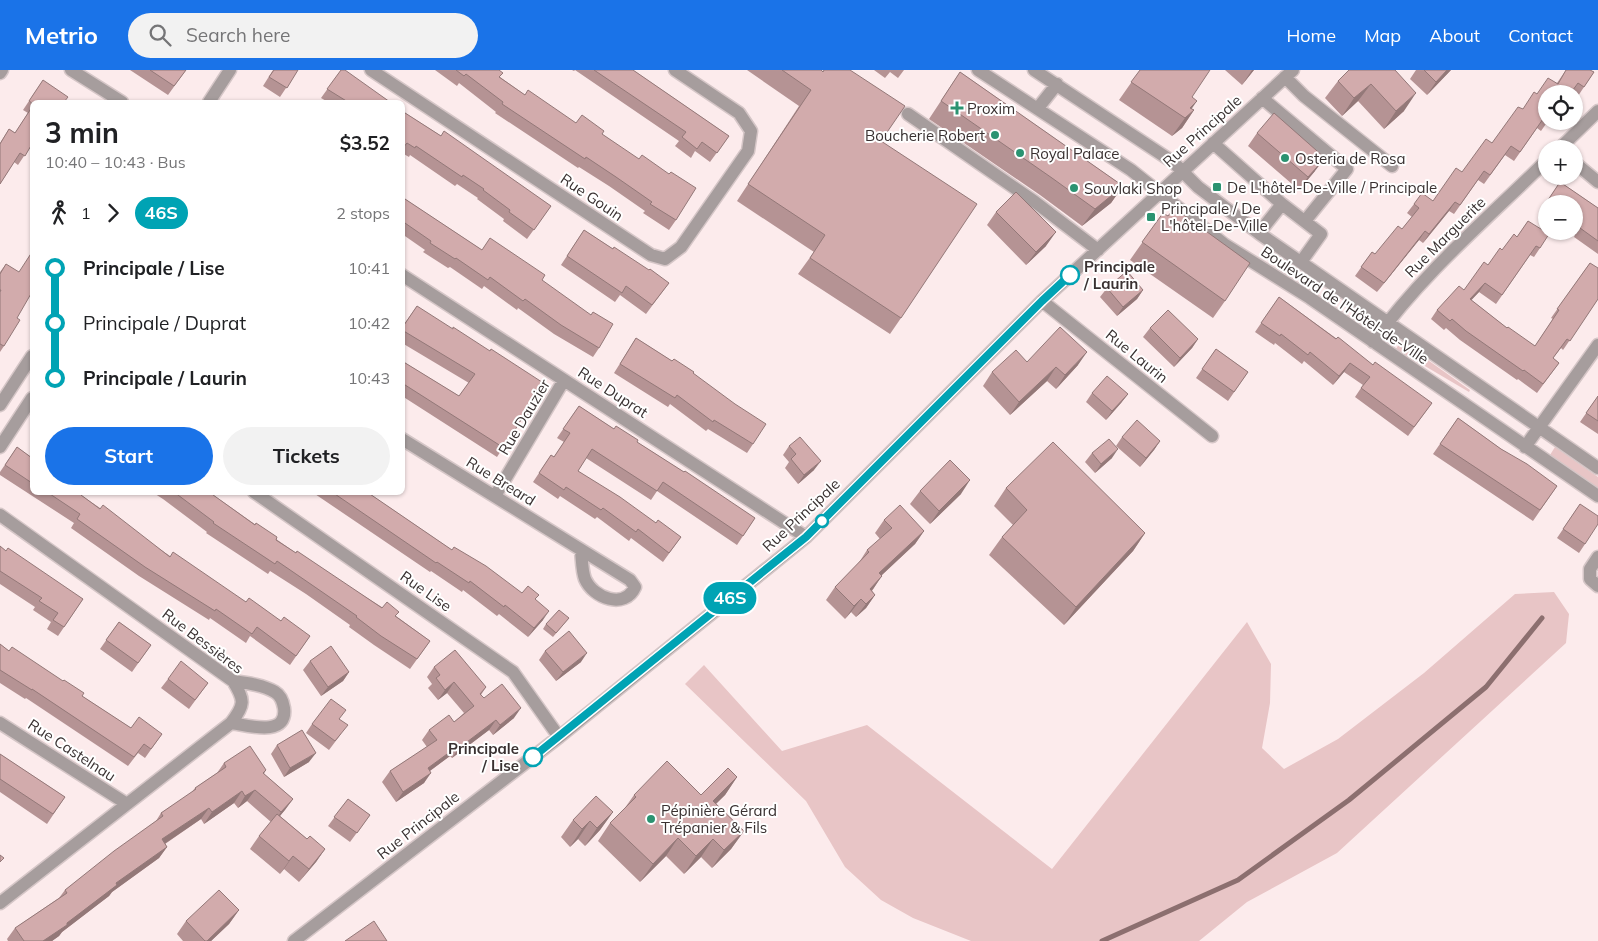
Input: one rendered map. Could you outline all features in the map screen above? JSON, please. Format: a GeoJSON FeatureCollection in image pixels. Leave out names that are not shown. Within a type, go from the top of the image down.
{"type":"FeatureCollection","features":[{"type":"Feature","properties":{"kind":"street"},"geometry":{"type":"LineString","coordinates":[[71,70],[119,100]]}},
{"type":"Feature","properties":{"kind":"street"},"geometry":{"type":"LineString","coordinates":[[210,100],[230,70]]}},
{"type":"Feature","properties":{"kind":"street","name":"Rue Gouin"},"geometry":{"type":"LineString","coordinates":[[371,70],[651,255],[664,259],[681,247],[748,151],[751,131],[739,113],[675,70]]}},
{"type":"Feature","properties":{"kind":"street","name":"Boulevard de l'Hôtel-de-Ville"},"geometry":{"type":"LineString","coordinates":[[978,70],[992,74],[1038,108],[1131,170],[1224,244],[1310,298],[1598,496]]}},
{"type":"Feature","properties":{"kind":"street","name":"Boulevard de l'Hôtel-de-Ville"},"geometry":{"type":"LineString","coordinates":[[1034,70],[1173,162],[1198,188],[1258,233],[1598,468]]}},
{"type":"Feature","properties":{"kind":"street"},"geometry":{"type":"LineString","coordinates":[[1289,73],[1304,96],[1392,166]]}},
{"type":"Feature","properties":{"kind":"street","name":"Rue Principale"},"geometry":{"type":"LineString","coordinates":[[294,941],[559,737],[806,537],[1042,301],[1289,73]]}},
{"type":"Feature","properties":{"kind":"street"},"geometry":{"type":"LineString","coordinates":[[1038,108],[1056,84]]}},
{"type":"Feature","properties":{"kind":"street"},"geometry":{"type":"LineString","coordinates":[[1262,98],[1347,169],[1305,221]]}},
{"type":"Feature","properties":{"kind":"street"},"geometry":{"type":"LineString","coordinates":[[1567,140],[1598,111]]}},
{"type":"Feature","properties":{"kind":"street"},"geometry":{"type":"LineString","coordinates":[[908,114],[1034,202],[1098,250]]}},
{"type":"Feature","properties":{"kind":"street"},"geometry":{"type":"LineString","coordinates":[[1213,143],[1282,204],[1322,234],[1300,262]]}},
{"type":"Feature","properties":{"kind":"street","name":"Rue Marguerite"},"geometry":{"type":"LineString","coordinates":[[1373,342],[1386,323],[1421,283],[1538,169]]}},
{"type":"Feature","properties":{"kind":"street"},"geometry":{"type":"LineString","coordinates":[[1583,170],[1598,182]]}},
{"type":"Feature","properties":{"kind":"street"},"geometry":{"type":"LineString","coordinates":[[1258,233],[1282,204]]}},
{"type":"Feature","properties":{"kind":"street","name":"Rue Duprat"},"geometry":{"type":"LineString","coordinates":[[405,277],[806,537]]}},
{"type":"Feature","properties":{"kind":"street","name":"Rue Laurin"},"geometry":{"type":"LineString","coordinates":[[1042,301],[1212,436]]}},
{"type":"Feature","properties":{"kind":"street"},"geometry":{"type":"LineString","coordinates":[[1526,447],[1598,346]]}},
{"type":"Feature","properties":{"kind":"street"},"geometry":{"type":"LineString","coordinates":[[0,405],[30,359]]}},
{"type":"Feature","properties":{"kind":"street","name":"Rue Dauzier"},"geometry":{"type":"LineString","coordinates":[[495,496],[564,380]]}},
{"type":"Feature","properties":{"kind":"street"},"geometry":{"type":"LineString","coordinates":[[0,446],[30,401]]}},
{"type":"Feature","properties":{"kind":"street","name":"Rue Breard"},"geometry":{"type":"LineString","coordinates":[[405,442],[630,580],[635,587],[632,594],[622,600],[608,599],[590,588],[584,578],[581,551]]}},
{"type":"Feature","properties":{"kind":"street","name":"Rue Lise"},"geometry":{"type":"LineString","coordinates":[[258,495],[514,672],[559,737]]}},
{"type":"Feature","properties":{"kind":"street","name":"Rue Bessières"},"geometry":{"type":"LineString","coordinates":[[0,515],[233,681],[242,696],[240,711],[231,723],[0,903]]}},
{"type":"Feature","properties":{"kind":"street"},"geometry":{"type":"LineString","coordinates":[[1598,557],[1590,574],[1590,579],[1598,586]]}},
{"type":"Feature","properties":{"kind":"street"},"geometry":{"type":"LineString","coordinates":[[231,723],[266,729],[276,725],[283,718],[284,710],[281,698],[276,692],[260,686],[233,681]]}},
{"type":"Feature","properties":{"kind":"street","name":"Rue Castelnau"},"geometry":{"type":"LineString","coordinates":[[0,723],[127,804]]}},
{"type":"Feature","properties":{"kind":"shaded area"},"geometry":{"type":"Polygon","coordinates":[[[1401,341],[1470,390],[1469,392],[1396,349],[1401,341]]]}},
{"type":"Feature","properties":{"kind":"shaded area"},"geometry":{"type":"Polygon","coordinates":[[[1555,447],[1598,477],[1598,488],[1550,455],[1555,447]]]}},
{"type":"Feature","properties":{"kind":"shaded area"},"geometry":{"type":"Polygon","coordinates":[[[1554,592],[1569,614],[1566,643],[1337,853],[1247,902],[1199,941],[971,941],[913,918],[881,900],[845,867],[806,801],[685,684],[704,665],[782,751],[867,725],[1052,869],[1247,622],[1271,664],[1270,703],[1262,748],[1284,769],[1338,739],[1424,673],[1515,594],[1554,592]]]}},
{"type":"Feature","properties":{"kind":"building"},"geometry":{"type":"Polygon","coordinates":[[[150,70],[186,70],[174,86],[150,70]]]}},
{"type":"Feature","properties":{"kind":"building"},"geometry":{"type":"Polygon","coordinates":[[[274,70],[298,70],[287,88],[269,77],[274,70]]]}},
{"type":"Feature","properties":{"kind":"building"},"geometry":{"type":"Polygon","coordinates":[[[341,70],[345,70],[387,100],[345,100],[327,89],[341,70]]]}},
{"type":"Feature","properties":{"kind":"building"},"geometry":{"type":"Polygon","coordinates":[[[456,70],[499,70],[503,73],[499,77],[525,95],[528,90],[576,123],[582,115],[604,131],[602,134],[639,159],[642,155],[669,174],[671,172],[696,188],[676,220],[650,204],[652,202],[586,157],[585,159],[502,104],[503,102],[466,74],[464,76],[456,70]]]}},
{"type":"Feature","properties":{"kind":"building"},"geometry":{"type":"Polygon","coordinates":[[[594,70],[633,70],[729,136],[717,153],[702,142],[697,149],[682,137],[686,132],[594,70]]]}},
{"type":"Feature","properties":{"kind":"building"},"geometry":{"type":"Polygon","coordinates":[[[782,70],[821,70],[823,72],[824,70],[850,70],[905,106],[881,141],[977,204],[901,318],[810,258],[825,235],[748,184],[811,90],[782,70]]]}},
{"type":"Feature","properties":{"kind":"building"},"geometry":{"type":"Polygon","coordinates":[[[1140,70],[1210,70],[1192,97],[1197,101],[1190,108],[1194,110],[1185,118],[1131,82],[1140,70]]]}},
{"type":"Feature","properties":{"kind":"building"},"geometry":{"type":"Polygon","coordinates":[[[1349,70],[1395,70],[1416,93],[1396,111],[1371,84],[1354,98],[1338,81],[1349,70]]]}},
{"type":"Feature","properties":{"kind":"building"},"geometry":{"type":"Polygon","coordinates":[[[1424,70],[1447,70],[1436,82],[1424,70]]]}},
{"type":"Feature","properties":{"kind":"building"},"geometry":{"type":"Polygon","coordinates":[[[1566,70],[1590,70],[1594,72],[1584,87],[1578,83],[1577,85],[1543,85],[1548,78],[1558,84],[1566,70]]]}},
{"type":"Feature","properties":{"kind":"building"},"geometry":{"type":"Polygon","coordinates":[[[960,72],[1123,186],[1095,209],[941,101],[960,72]]]}},
{"type":"Feature","properties":{"kind":"building"},"geometry":{"type":"Polygon","coordinates":[[[43,80],[68,97],[66,100],[29,101],[43,80]]]}},
{"type":"Feature","properties":{"kind":"building"},"geometry":{"type":"Polygon","coordinates":[[[1534,92],[1537,94],[1538,93],[1538,126],[1520,152],[1511,146],[1490,175],[1484,171],[1460,205],[1455,202],[1429,234],[1425,231],[1384,283],[1361,267],[1372,252],[1375,254],[1398,226],[1402,229],[1419,208],[1414,204],[1422,193],[1433,201],[1456,168],[1462,172],[1486,139],[1492,143],[1518,107],[1523,109],[1534,92]]]}},
{"type":"Feature","properties":{"kind":"building"},"geometry":{"type":"Polygon","coordinates":[[[30,110],[30,147],[25,156],[20,153],[0,184],[0,144],[9,129],[15,133],[30,110]]]}},
{"type":"Feature","properties":{"kind":"building"},"geometry":{"type":"Polygon","coordinates":[[[405,113],[441,136],[444,131],[551,206],[534,230],[509,212],[510,210],[484,189],[463,175],[462,177],[416,146],[415,148],[407,143],[405,145],[405,113]]]}},
{"type":"Feature","properties":{"kind":"building"},"geometry":{"type":"Polygon","coordinates":[[[1274,113],[1325,158],[1308,177],[1257,133],[1274,113]]]}},
{"type":"Feature","properties":{"kind":"building"},"geometry":{"type":"Polygon","coordinates":[[[1558,185],[1564,185],[1579,195],[1551,195],[1558,185]]]}},
{"type":"Feature","properties":{"kind":"building"},"geometry":{"type":"Polygon","coordinates":[[[1016,192],[1056,232],[1036,252],[996,212],[1016,192]]]}},
{"type":"Feature","properties":{"kind":"building"},"geometry":{"type":"Polygon","coordinates":[[[1583,198],[1598,208],[1598,241],[1583,230],[1583,198]]]}},
{"type":"Feature","properties":{"kind":"building"},"geometry":{"type":"Polygon","coordinates":[[[405,199],[482,250],[490,238],[545,275],[542,280],[591,315],[593,312],[613,324],[599,348],[561,325],[525,299],[523,301],[490,277],[488,280],[455,259],[430,243],[431,241],[405,223],[405,199]]]}},
{"type":"Feature","properties":{"kind":"building"},"geometry":{"type":"Polygon","coordinates":[[[1174,208],[1250,263],[1225,301],[1142,242],[1163,213],[1168,216],[1174,208]]]}},
{"type":"Feature","properties":{"kind":"building"},"geometry":{"type":"Polygon","coordinates":[[[1528,221],[1538,227],[1538,240],[1545,240],[1540,248],[1536,246],[1502,295],[1485,283],[1470,299],[1507,328],[1535,346],[1559,310],[1557,309],[1590,263],[1598,268],[1598,299],[1570,341],[1567,339],[1553,358],[1559,363],[1543,384],[1466,331],[1452,319],[1450,321],[1437,310],[1459,286],[1464,290],[1484,262],[1488,265],[1500,248],[1502,250],[1514,234],[1517,237],[1528,221]]]}},
{"type":"Feature","properties":{"kind":"building"},"geometry":{"type":"Polygon","coordinates":[[[584,230],[613,249],[614,247],[650,269],[669,283],[652,305],[626,286],[622,293],[567,256],[584,230]]]}},
{"type":"Feature","properties":{"kind":"building"},"geometry":{"type":"Polygon","coordinates":[[[30,255],[30,295],[17,318],[20,320],[4,346],[0,344],[0,274],[6,264],[19,272],[30,255]]]}},
{"type":"Feature","properties":{"kind":"building"},"geometry":{"type":"Polygon","coordinates":[[[1127,271],[1143,290],[1123,307],[1107,288],[1127,271]]]}},
{"type":"Feature","properties":{"kind":"building"},"geometry":{"type":"Polygon","coordinates":[[[1279,297],[1336,339],[1338,337],[1373,365],[1375,362],[1432,403],[1414,427],[1361,388],[1370,377],[1350,363],[1339,376],[1310,352],[1308,355],[1281,334],[1280,336],[1261,323],[1279,297]]]}},
{"type":"Feature","properties":{"kind":"building"},"geometry":{"type":"Polygon","coordinates":[[[417,306],[490,351],[491,349],[548,386],[531,413],[527,410],[504,448],[405,385],[405,363],[459,396],[475,374],[405,332],[405,324],[417,306]]]}},
{"type":"Feature","properties":{"kind":"building"},"geometry":{"type":"Polygon","coordinates":[[[1168,310],[1198,339],[1180,358],[1150,328],[1168,310]]]}},
{"type":"Feature","properties":{"kind":"building"},"geometry":{"type":"Polygon","coordinates":[[[1060,327],[1087,352],[1065,375],[1056,367],[1019,402],[992,372],[1016,350],[1027,362],[1060,327]]]}},
{"type":"Feature","properties":{"kind":"building"},"geometry":{"type":"Polygon","coordinates":[[[636,338],[672,361],[674,359],[694,372],[735,404],[766,424],[753,444],[714,420],[713,422],[677,395],[675,398],[620,364],[636,338]]]}},
{"type":"Feature","properties":{"kind":"building"},"geometry":{"type":"Polygon","coordinates":[[[1216,349],[1248,372],[1234,392],[1202,369],[1216,349]]]}},
{"type":"Feature","properties":{"kind":"building"},"geometry":{"type":"Polygon","coordinates":[[[1107,376],[1128,394],[1112,411],[1092,393],[1107,376]]]}},
{"type":"Feature","properties":{"kind":"building"},"geometry":{"type":"Polygon","coordinates":[[[1598,396],[1598,421],[1586,413],[1598,396]]]}},
{"type":"Feature","properties":{"kind":"building"},"geometry":{"type":"Polygon","coordinates":[[[579,406],[614,429],[616,426],[638,440],[637,442],[685,471],[755,518],[743,536],[663,482],[657,491],[592,449],[578,471],[620,497],[656,523],[658,520],[681,537],[669,553],[638,529],[636,532],[603,508],[601,510],[566,487],[564,490],[539,473],[551,455],[554,457],[570,433],[563,429],[579,406]]]}},
{"type":"Feature","properties":{"kind":"building"},"geometry":{"type":"Polygon","coordinates":[[[1458,418],[1557,486],[1540,510],[1440,444],[1458,418]]]}},
{"type":"Feature","properties":{"kind":"building"},"geometry":{"type":"Polygon","coordinates":[[[1137,420],[1160,441],[1146,458],[1122,437],[1137,420]]]}},
{"type":"Feature","properties":{"kind":"building"},"geometry":{"type":"Polygon","coordinates":[[[800,437],[821,461],[804,475],[791,459],[796,454],[789,446],[800,437]]]}},
{"type":"Feature","properties":{"kind":"building"},"geometry":{"type":"Polygon","coordinates":[[[1109,439],[1118,449],[1101,464],[1092,453],[1109,439]]]}},
{"type":"Feature","properties":{"kind":"building"},"geometry":{"type":"Polygon","coordinates":[[[1053,442],[1145,533],[1076,607],[1002,537],[1027,510],[1006,488],[1053,442]]]}},
{"type":"Feature","properties":{"kind":"building"},"geometry":{"type":"Polygon","coordinates":[[[17,447],[30,457],[30,482],[5,465],[17,447]]]}},
{"type":"Feature","properties":{"kind":"building"},"geometry":{"type":"Polygon","coordinates":[[[950,460],[970,480],[939,511],[920,491],[950,460]]]}},
{"type":"Feature","properties":{"kind":"building"},"geometry":{"type":"Polygon","coordinates":[[[52,495],[81,495],[100,509],[103,505],[170,557],[173,552],[246,602],[249,598],[281,621],[284,617],[310,636],[296,656],[257,627],[252,634],[216,609],[215,611],[145,567],[77,519],[80,514],[52,495]]]}},
{"type":"Feature","properties":{"kind":"building"},"geometry":{"type":"Polygon","coordinates":[[[178,495],[213,495],[255,525],[256,523],[277,537],[276,540],[296,553],[297,551],[382,608],[387,602],[399,612],[395,616],[430,641],[417,659],[381,636],[357,616],[277,561],[275,564],[178,495]]]}},
{"type":"Feature","properties":{"kind":"building"},"geometry":{"type":"Polygon","coordinates":[[[336,495],[371,495],[452,550],[454,547],[486,566],[522,593],[528,586],[539,595],[535,599],[549,611],[534,628],[470,581],[469,583],[436,563],[336,495]]]}},
{"type":"Feature","properties":{"kind":"building"},"geometry":{"type":"Polygon","coordinates":[[[1580,504],[1598,516],[1598,524],[1585,544],[1563,529],[1580,504]]]}},
{"type":"Feature","properties":{"kind":"building"},"geometry":{"type":"Polygon","coordinates":[[[900,505],[924,531],[879,573],[882,576],[870,589],[875,595],[866,604],[861,599],[854,606],[835,587],[869,552],[867,550],[892,528],[884,520],[900,505]]]}},
{"type":"Feature","properties":{"kind":"building"},"geometry":{"type":"Polygon","coordinates":[[[0,546],[6,551],[8,548],[83,599],[64,627],[53,620],[58,613],[39,601],[42,598],[0,571],[0,546]]]}},
{"type":"Feature","properties":{"kind":"building"},"geometry":{"type":"Polygon","coordinates":[[[559,610],[569,618],[556,633],[546,624],[559,610]]]}},
{"type":"Feature","properties":{"kind":"building"},"geometry":{"type":"Polygon","coordinates":[[[119,622],[151,645],[138,663],[106,640],[119,622]]]}},
{"type":"Feature","properties":{"kind":"building"},"geometry":{"type":"Polygon","coordinates":[[[569,631],[587,653],[563,672],[545,651],[569,631]]]}},
{"type":"Feature","properties":{"kind":"building"},"geometry":{"type":"Polygon","coordinates":[[[0,644],[9,651],[12,647],[64,680],[84,693],[82,696],[131,728],[139,717],[162,734],[151,749],[144,744],[134,757],[0,670],[0,644]]]}},
{"type":"Feature","properties":{"kind":"building"},"geometry":{"type":"Polygon","coordinates":[[[331,646],[349,672],[328,687],[310,661],[331,646]]]}},
{"type":"Feature","properties":{"kind":"building"},"geometry":{"type":"Polygon","coordinates":[[[455,650],[486,687],[480,694],[484,698],[502,684],[521,708],[500,725],[496,720],[459,748],[458,746],[428,768],[431,773],[403,792],[390,771],[437,740],[429,730],[449,715],[454,722],[474,706],[454,682],[445,690],[436,678],[440,675],[434,667],[455,650]]]}},
{"type":"Feature","properties":{"kind":"building"},"geometry":{"type":"Polygon","coordinates":[[[181,661],[208,683],[195,700],[168,679],[181,661]]]}},
{"type":"Feature","properties":{"kind":"building"},"geometry":{"type":"Polygon","coordinates":[[[331,699],[346,710],[339,719],[348,725],[335,741],[312,724],[331,699]]]}},
{"type":"Feature","properties":{"kind":"building"},"geometry":{"type":"Polygon","coordinates":[[[302,730],[316,753],[290,768],[277,745],[302,730]]]}},
{"type":"Feature","properties":{"kind":"building"},"geometry":{"type":"Polygon","coordinates":[[[250,746],[266,770],[263,773],[293,799],[281,812],[255,790],[245,796],[242,791],[212,812],[209,808],[162,839],[167,847],[116,883],[117,885],[67,923],[67,925],[43,941],[24,941],[15,928],[67,893],[65,890],[114,851],[163,816],[161,813],[226,767],[224,763],[250,746]]]}},
{"type":"Feature","properties":{"kind":"building"},"geometry":{"type":"Polygon","coordinates":[[[0,754],[65,797],[53,814],[0,779],[0,754]]]}},
{"type":"Feature","properties":{"kind":"building"},"geometry":{"type":"Polygon","coordinates":[[[667,761],[701,795],[728,768],[737,777],[713,801],[744,831],[724,850],[713,839],[696,856],[678,838],[653,864],[610,823],[636,797],[634,795],[667,761]]]}},
{"type":"Feature","properties":{"kind":"building"},"geometry":{"type":"Polygon","coordinates":[[[596,796],[613,812],[597,828],[590,821],[582,829],[573,820],[596,796]]]}},
{"type":"Feature","properties":{"kind":"building"},"geometry":{"type":"Polygon","coordinates":[[[348,799],[370,815],[357,833],[334,817],[348,799]]]}},
{"type":"Feature","properties":{"kind":"building"},"geometry":{"type":"Polygon","coordinates":[[[277,814],[307,839],[310,836],[325,849],[309,869],[293,856],[289,861],[259,836],[277,814]]]}},
{"type":"Feature","properties":{"kind":"building"},"geometry":{"type":"Polygon","coordinates":[[[219,890],[239,910],[205,941],[186,921],[219,890]]]}},
{"type":"Feature","properties":{"kind":"building"},"geometry":{"type":"Polygon","coordinates":[[[374,921],[387,941],[345,941],[374,921]]]}},
{"type":"Feature","properties":{"kind":"waterway"},"geometry":{"type":"LineString","coordinates":[[1102,941],[1238,880],[1349,800],[1486,687],[1542,618]]}},
{"type":"Feature","properties":{"kind":"bus line","name":"46S"},"geometry":{"type":"LineString","coordinates":[[533,757],[806,537],[1070,275]]}},
{"type":"Feature","properties":{"kind":"place","name":"Proxim"},"geometry":{"type":"Point","coordinates":[957,108]}},
{"type":"Feature","properties":{"kind":"place","name":"Boucherie Robert"},"geometry":{"type":"Point","coordinates":[995,135]}},
{"type":"Feature","properties":{"kind":"place","name":"Royal Palace"},"geometry":{"type":"Point","coordinates":[1020,153]}},
{"type":"Feature","properties":{"kind":"place","name":"Osteria de Rosa"},"geometry":{"type":"Point","coordinates":[1285,158]}},
{"type":"Feature","properties":{"kind":"place","name":"De L'hôtel-De-Ville / Principale"},"geometry":{"type":"Point","coordinates":[1217,187]}},
{"type":"Feature","properties":{"kind":"place","name":"Souvlaki Shop"},"geometry":{"type":"Point","coordinates":[1074,188]}},
{"type":"Feature","properties":{"kind":"place","name":"Principale / De L'hôtel-De-Ville"},"geometry":{"type":"Point","coordinates":[1151,217]}},
{"type":"Feature","properties":{"kind":"place","name":"Principale / Laurin"},"geometry":{"type":"Point","coordinates":[1070,275]}},
{"type":"Feature","properties":{"kind":"place","name":"Principale / Lise"},"geometry":{"type":"Point","coordinates":[533,757]}},
{"type":"Feature","properties":{"kind":"place","name":"Pépinière Gérard Trépanier & Fils"},"geometry":{"type":"Point","coordinates":[651,819]}}]}
